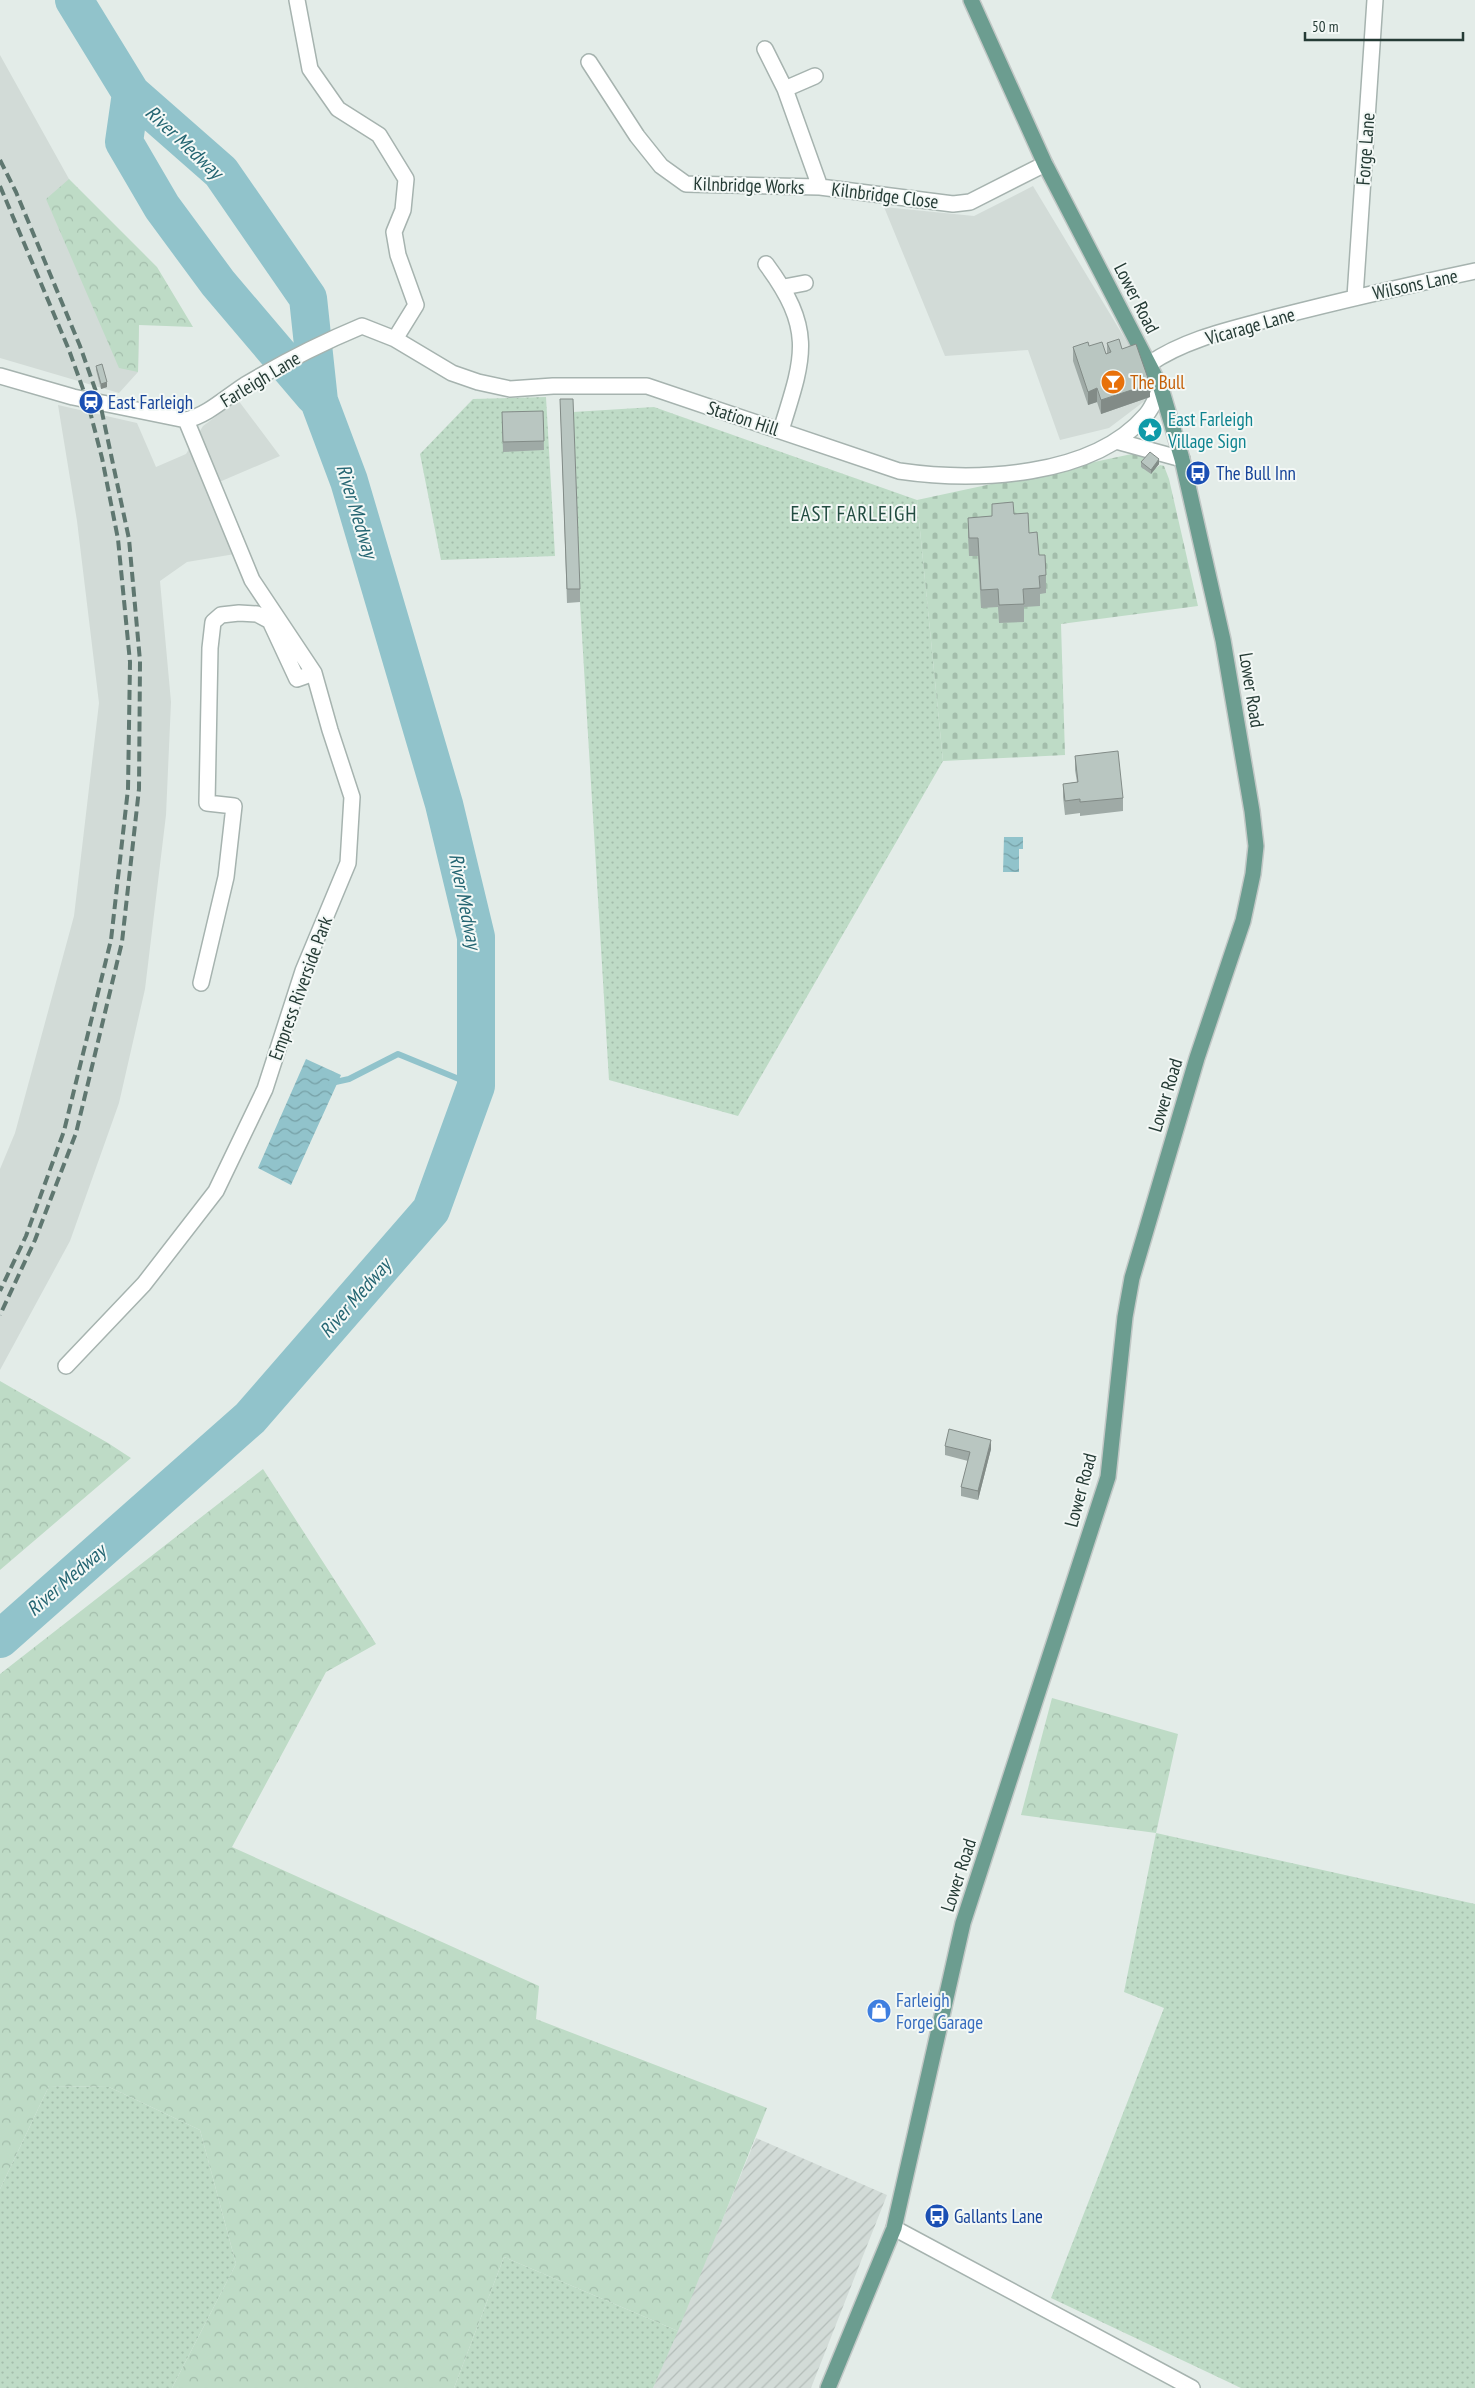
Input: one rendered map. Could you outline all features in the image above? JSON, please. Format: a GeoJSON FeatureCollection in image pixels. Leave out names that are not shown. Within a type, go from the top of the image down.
{"type":"FeatureCollection","features":[{"type":"Feature","properties":{"kind":"main road","name":"Lower Road"},"geometry":{"type":"LineString","coordinates":[[828,2388],[894,2228],[963,1922],[1108,1477],[1125,1317],[1132,1278],[1197,1058],[1243,921],[1253,874],[1256,846],[1252,811],[1223,640],[1182,459],[1161,388],[1045,164],[971,0]]}},
{"type":"Feature","properties":{"kind":"street"},"geometry":{"type":"LineString","coordinates":[[297,0],[310,69],[338,109],[379,135],[406,179],[403,210],[394,232],[398,255],[416,305],[395,339]]}},
{"type":"Feature","properties":{"kind":"street","name":"Forge Lane"},"geometry":{"type":"LineString","coordinates":[[1355,297],[1375,0]]}},
{"type":"Feature","properties":{"kind":"street","name":"Kilnbridge Close"},"geometry":{"type":"LineString","coordinates":[[765,49],[785,89],[820,187],[953,204],[970,202],[1045,164]]}},
{"type":"Feature","properties":{"kind":"street","name":"Kilnbridge Works"},"geometry":{"type":"LineString","coordinates":[[589,62],[637,136],[661,166],[686,184],[820,187]]}},
{"type":"Feature","properties":{"kind":"street"},"geometry":{"type":"LineString","coordinates":[[785,89],[815,76]]}},
{"type":"Feature","properties":{"kind":"street"},"geometry":{"type":"LineString","coordinates":[[766,264],[784,287],[796,313],[802,341],[797,380],[781,430]]}},
{"type":"Feature","properties":{"kind":"street","name":"Wilsons Lane"},"geometry":{"type":"LineString","coordinates":[[1355,297],[1475,271]]}},
{"type":"Feature","properties":{"kind":"street"},"geometry":{"type":"LineString","coordinates":[[784,287],[805,283]]}},
{"type":"Feature","properties":{"kind":"street","name":"Vicarage Lane"},"geometry":{"type":"LineString","coordinates":[[1149,364],[1168,351],[1220,332],[1355,297]]}},
{"type":"Feature","properties":{"kind":"street","name":"Farleigh Lane"},"geometry":{"type":"LineString","coordinates":[[186,420],[197,417],[295,357],[362,326],[374,329]]}},
{"type":"Feature","properties":{"kind":"street","name":"Station Hill"},"geometry":{"type":"LineString","coordinates":[[374,329],[395,339],[452,373],[478,382],[510,389],[553,386],[647,386],[899,471],[937,477],[979,477],[1048,467],[1074,460],[1116,441],[1148,413],[1161,388]]}},
{"type":"Feature","properties":{"kind":"street"},"geometry":{"type":"LineString","coordinates":[[0,376],[73,397],[186,420]]}},
{"type":"Feature","properties":{"kind":"street","name":"Empress Riverside Park"},"geometry":{"type":"LineString","coordinates":[[66,1366],[144,1284],[216,1191],[265,1090],[303,971],[348,862],[352,797],[314,673],[252,580],[186,420]]}},
{"type":"Feature","properties":{"kind":"street"},"geometry":{"type":"LineString","coordinates":[[1116,441],[1182,459]]}},
{"type":"Feature","properties":{"kind":"street"},"geometry":{"type":"LineString","coordinates":[[201,983],[226,877],[234,806],[207,803],[210,648],[213,622],[221,615],[257,614],[270,621],[297,679],[314,673]]}},
{"type":"Feature","properties":{"kind":"street"},"geometry":{"type":"LineString","coordinates":[[894,2228],[1192,2388]]}},
{"type":"Feature","properties":{"kind":"shaded area"},"geometry":{"type":"Polygon","coordinates":[[[0,55],[69,179],[139,325],[138,372],[119,393],[0,358],[0,55]]]}},
{"type":"Feature","properties":{"kind":"shaded area"},"geometry":{"type":"Polygon","coordinates":[[[1033,186],[1136,357],[1150,397],[1109,428],[1060,440],[1028,350],[945,356],[884,207],[974,216],[1033,186]]]}},
{"type":"Feature","properties":{"kind":"shaded area"},"geometry":{"type":"Polygon","coordinates":[[[238,400],[280,456],[210,486],[235,554],[187,562],[160,581],[171,702],[166,815],[145,989],[119,1103],[70,1241],[0,1370],[0,1169],[15,1133],[74,916],[99,703],[77,521],[58,405],[137,423],[156,467],[186,454],[203,426],[238,400]]]}},
{"type":"Feature","properties":{"kind":"shaded area"},"geometry":{"type":"Polygon","coordinates":[[[756,2138],[887,2195],[811,2388],[653,2388],[756,2138]]]}},
{"type":"Feature","properties":{"kind":"green space"},"geometry":{"type":"Polygon","coordinates":[[[69,179],[157,267],[193,327],[139,325],[138,372],[119,368],[46,199],[69,179]]]}},
{"type":"Feature","properties":{"kind":"green space"},"geometry":{"type":"Polygon","coordinates":[[[546,397],[555,556],[441,560],[420,454],[473,399],[546,397]]]}},
{"type":"Feature","properties":{"kind":"green space"},"geometry":{"type":"Polygon","coordinates":[[[654,407],[917,500],[943,761],[738,1116],[609,1080],[580,603],[573,412],[654,407]]]}},
{"type":"Feature","properties":{"kind":"green space"},"geometry":{"type":"Polygon","coordinates":[[[1141,452],[1156,468],[1160,465],[1164,466],[1169,479],[1198,606],[1061,624],[1065,755],[943,761],[917,500],[1141,452]]]}},
{"type":"Feature","properties":{"kind":"green space"},"geometry":{"type":"Polygon","coordinates":[[[0,1381],[131,1458],[0,1570],[0,1381]]]}},
{"type":"Feature","properties":{"kind":"green space"},"geometry":{"type":"Polygon","coordinates":[[[263,1469],[376,1644],[326,1672],[232,1847],[539,1986],[536,2019],[767,2108],[678,2331],[504,2257],[454,2388],[172,2388],[236,2264],[200,2130],[109,2087],[49,2086],[0,2189],[0,1674],[263,1469]]]}},
{"type":"Feature","properties":{"kind":"green space"},"geometry":{"type":"Polygon","coordinates":[[[1052,1698],[1178,1734],[1156,1833],[1021,1815],[1052,1698]]]}},
{"type":"Feature","properties":{"kind":"green space"},"geometry":{"type":"Polygon","coordinates":[[[1156,1833],[1475,1904],[1475,2388],[1241,2388],[1051,2298],[1164,2008],[1124,1992],[1156,1833]]]}},
{"type":"Feature","properties":{"kind":"green space"},"geometry":{"type":"Polygon","coordinates":[[[49,2086],[109,2087],[200,2130],[236,2264],[172,2388],[0,2388],[0,2189],[49,2086]]]}},
{"type":"Feature","properties":{"kind":"green space"},"geometry":{"type":"Polygon","coordinates":[[[504,2257],[678,2331],[653,2388],[454,2388],[504,2257]]]}},
{"type":"Feature","properties":{"kind":"water"},"geometry":{"type":"Polygon","coordinates":[[[1004,837],[1023,837],[1023,849],[1019,849],[1019,872],[1003,872],[1004,837]]]}},
{"type":"Feature","properties":{"kind":"water"},"geometry":{"type":"Polygon","coordinates":[[[306,1059],[341,1075],[291,1185],[258,1168],[306,1059]]]}},
{"type":"Feature","properties":{"kind":"building","name":"The Bull"},"geometry":{"type":"Polygon","coordinates":[[[1119,339],[1122,349],[1136,344],[1150,384],[1101,400],[1097,388],[1088,392],[1073,347],[1088,342],[1089,346],[1102,342],[1106,354],[1111,352],[1107,343],[1119,339]]]}},
{"type":"Feature","properties":{"kind":"building"},"geometry":{"type":"Polygon","coordinates":[[[102,364],[107,382],[101,384],[96,366],[102,364]]]}},
{"type":"Feature","properties":{"kind":"building"},"geometry":{"type":"Polygon","coordinates":[[[560,399],[573,399],[580,589],[567,589],[560,399]]]}},
{"type":"Feature","properties":{"kind":"building"},"geometry":{"type":"Polygon","coordinates":[[[543,411],[544,441],[503,442],[502,412],[543,411]]]}},
{"type":"Feature","properties":{"kind":"building"},"geometry":{"type":"Polygon","coordinates":[[[1150,452],[1159,459],[1151,470],[1141,462],[1150,452]]]}},
{"type":"Feature","properties":{"kind":"building"},"geometry":{"type":"Polygon","coordinates":[[[1013,502],[1014,514],[1028,513],[1029,533],[1037,532],[1039,555],[1045,555],[1046,575],[1039,576],[1040,588],[1023,589],[1024,604],[999,605],[998,589],[981,590],[978,538],[969,538],[968,518],[992,516],[992,504],[1013,502]]]}},
{"type":"Feature","properties":{"kind":"building"},"geometry":{"type":"Polygon","coordinates":[[[1118,751],[1123,798],[1080,802],[1080,799],[1065,801],[1063,784],[1078,782],[1075,756],[1118,751]]]}},
{"type":"Feature","properties":{"kind":"building"},"geometry":{"type":"Polygon","coordinates":[[[949,1429],[991,1440],[978,1491],[961,1487],[970,1452],[945,1446],[949,1429]]]}},
{"type":"Feature","properties":{"kind":"waterway","name":"River Medway"},"geometry":{"type":"LineString","coordinates":[[0,1639],[250,1418],[431,1210],[476,1086],[476,937],[444,804],[349,481],[319,401],[308,298],[221,172],[131,93],[74,0]]}},
{"type":"Feature","properties":{"kind":"waterway","name":"River Medway"},"geometry":{"type":"LineString","coordinates":[[131,93],[124,142],[162,207],[218,283],[314,396]]}},
{"type":"Feature","properties":{"kind":"waterway"},"geometry":{"type":"LineString","coordinates":[[331,1083],[349,1079],[398,1054],[476,1086]]}},
{"type":"Feature","properties":{"kind":"railway"},"geometry":{"type":"LineString","coordinates":[[0,160],[16,192],[80,346],[100,403],[129,539],[140,661],[139,789],[122,942],[76,1133],[35,1240],[0,1315]]}},
{"type":"Feature","properties":{"kind":"railway"},"geometry":{"type":"LineString","coordinates":[[0,186],[69,350],[87,400],[102,458],[118,539],[130,662],[128,789],[111,940],[64,1131],[26,1236],[0,1291]]}},
{"type":"Feature","properties":{"kind":"place","name":"The Bull"},"geometry":{"type":"Point","coordinates":[1113,382]}},
{"type":"Feature","properties":{"kind":"place","name":"East Farleigh"},"geometry":{"type":"Point","coordinates":[91,402]}},
{"type":"Feature","properties":{"kind":"place","name":"East Farleigh Village Sign"},"geometry":{"type":"Point","coordinates":[1150,430]}},
{"type":"Feature","properties":{"kind":"place","name":"The Bull Inn"},"geometry":{"type":"Point","coordinates":[1198,473]}},
{"type":"Feature","properties":{"kind":"place","name":"Farleigh Forge Garage"},"geometry":{"type":"Point","coordinates":[879,2011]}},
{"type":"Feature","properties":{"kind":"place","name":"Gallants Lane"},"geometry":{"type":"Point","coordinates":[937,2216]}},
{"type":"Feature","properties":{"kind":"district","name":"EAST FARLEIGH"},"geometry":{"type":"Point","coordinates":[854,513]}}]}
